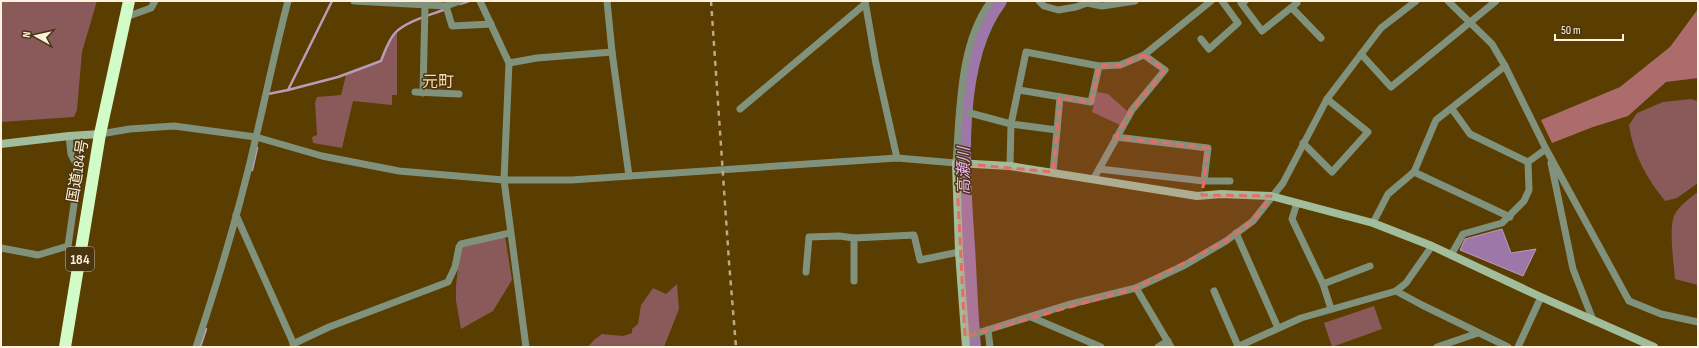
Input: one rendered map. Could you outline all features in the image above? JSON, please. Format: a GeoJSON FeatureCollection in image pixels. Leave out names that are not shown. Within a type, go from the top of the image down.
{"type":"FeatureCollection","features":[{"type":"Feature","properties":{"kind":"highway","name":"国道184号"},"geometry":{"type":"LineString","coordinates":[[65,347],[100,134],[129,1]]}},
{"type":"Feature","properties":{"kind":"street"},"geometry":{"type":"LineString","coordinates":[[126,17],[151,8],[155,1]]}},
{"type":"Feature","properties":{"kind":"street"},"geometry":{"type":"LineString","coordinates":[[196,347],[236,215],[256,137],[275,48],[288,1]]}},
{"type":"Feature","properties":{"kind":"street"},"geometry":{"type":"LineString","coordinates":[[354,1],[446,6],[460,1]]}},
{"type":"Feature","properties":{"kind":"street"},"geometry":{"type":"LineString","coordinates":[[480,1],[509,63],[504,180],[526,347]]}},
{"type":"Feature","properties":{"kind":"street"},"geometry":{"type":"LineString","coordinates":[[607,1],[612,52],[629,176]]}},
{"type":"Feature","properties":{"kind":"street"},"geometry":{"type":"LineString","coordinates":[[966,347],[959,252],[956,163],[963,82],[968,58],[976,27],[991,1]]}},
{"type":"Feature","properties":{"kind":"street"},"geometry":{"type":"LineString","coordinates":[[1039,1],[1044,6],[1058,10],[1076,7],[1087,3],[1102,6],[1135,1]]}},
{"type":"Feature","properties":{"kind":"street"},"geometry":{"type":"LineString","coordinates":[[1010,166],[1011,124],[1026,52],[1099,66],[1120,65],[1144,56],[1211,1]]}},
{"type":"Feature","properties":{"kind":"street"},"geometry":{"type":"LineString","coordinates":[[1201,39],[1209,49],[1238,23],[1222,1]]}},
{"type":"Feature","properties":{"kind":"street"},"geometry":{"type":"LineString","coordinates":[[1245,1],[1241,3],[1262,31],[1294,4],[1321,38]]}},
{"type":"Feature","properties":{"kind":"street"},"geometry":{"type":"LineString","coordinates":[[965,337],[1067,305],[1136,288],[1185,265],[1226,241],[1253,221],[1271,196],[1283,183],[1327,99],[1381,28],[1416,1]]}},
{"type":"Feature","properties":{"kind":"street"},"geometry":{"type":"LineString","coordinates":[[1448,1],[1492,44],[1505,66],[1548,152],[1629,301],[1661,314],[1698,322]]}},
{"type":"Feature","properties":{"kind":"street"},"geometry":{"type":"LineString","coordinates":[[1361,54],[1392,87],[1496,1]]}},
{"type":"Feature","properties":{"kind":"street"},"geometry":{"type":"LineString","coordinates":[[865,2],[876,64],[897,158]]}},
{"type":"Feature","properties":{"kind":"street"},"geometry":{"type":"LineString","coordinates":[[740,109],[865,2]]}},
{"type":"Feature","properties":{"kind":"street"},"geometry":{"type":"LineString","coordinates":[[423,93],[425,5]]}},
{"type":"Feature","properties":{"kind":"street"},"geometry":{"type":"LineString","coordinates":[[446,6],[452,26],[491,24]]}},
{"type":"Feature","properties":{"kind":"street"},"geometry":{"type":"LineString","coordinates":[[509,63],[537,58],[612,52]]}},
{"type":"Feature","properties":{"kind":"street"},"geometry":{"type":"LineString","coordinates":[[1094,178],[1132,110],[1165,70],[1144,56]]}},
{"type":"Feature","properties":{"kind":"street"},"geometry":{"type":"LineString","coordinates":[[1019,90],[1091,102],[1099,66]]}},
{"type":"Feature","properties":{"kind":"street"},"geometry":{"type":"LineString","coordinates":[[1374,222],[1388,194],[1414,172],[1436,120],[1505,66]]}},
{"type":"Feature","properties":{"kind":"street"},"geometry":{"type":"LineString","coordinates":[[415,92],[459,94]]}},
{"type":"Feature","properties":{"kind":"street"},"geometry":{"type":"LineString","coordinates":[[1053,172],[1060,97]]}},
{"type":"Feature","properties":{"kind":"street"},"geometry":{"type":"LineString","coordinates":[[1303,143],[1332,172],[1368,132],[1327,99]]}},
{"type":"Feature","properties":{"kind":"street"},"geometry":{"type":"LineString","coordinates":[[1452,109],[1470,134],[1528,162]]}},
{"type":"Feature","properties":{"kind":"street"},"geometry":{"type":"LineString","coordinates":[[970,113],[1011,124],[1057,130]]}},
{"type":"Feature","properties":{"kind":"street"},"geometry":{"type":"LineString","coordinates":[[1,144],[100,134],[130,129],[174,126],[256,137],[322,156],[399,171],[504,180],[570,180],[897,158],[1010,166],[1094,178],[1197,196],[1221,194],[1271,196],[1374,222],[1432,246],[1541,297],[1654,347]]}},
{"type":"Feature","properties":{"kind":"street"},"geometry":{"type":"LineString","coordinates":[[1,248],[38,255],[68,246],[79,170],[71,154],[69,136]]}},
{"type":"Feature","properties":{"kind":"street"},"geometry":{"type":"LineString","coordinates":[[1116,137],[1208,148],[1204,181]]}},
{"type":"Feature","properties":{"kind":"street"},"geometry":{"type":"LineString","coordinates":[[1528,162],[1548,152]]}},
{"type":"Feature","properties":{"kind":"street"},"geometry":{"type":"LineString","coordinates":[[1548,152],[1573,270],[1593,320]]}},
{"type":"Feature","properties":{"kind":"street"},"geometry":{"type":"LineString","coordinates":[[1451,255],[1463,234],[1502,223],[1510,217],[1524,201],[1529,190],[1528,162]]}},
{"type":"Feature","properties":{"kind":"street"},"geometry":{"type":"LineString","coordinates":[[1099,169],[1204,181],[1230,180]]}},
{"type":"Feature","properties":{"kind":"street"},"geometry":{"type":"LineString","coordinates":[[1414,172],[1510,217]]}},
{"type":"Feature","properties":{"kind":"street"},"geometry":{"type":"LineString","coordinates":[[1297,203],[1292,219],[1323,284],[1331,309]]}},
{"type":"Feature","properties":{"kind":"street"},"geometry":{"type":"LineString","coordinates":[[236,215],[294,345],[329,326],[448,282],[455,267],[461,244],[510,233]]}},
{"type":"Feature","properties":{"kind":"street"},"geometry":{"type":"LineString","coordinates":[[1236,233],[1278,328]]}},
{"type":"Feature","properties":{"kind":"street"},"geometry":{"type":"LineString","coordinates":[[806,272],[809,237],[840,236],[854,238],[914,235],[920,260],[959,252]]}},
{"type":"Feature","properties":{"kind":"street"},"geometry":{"type":"LineString","coordinates":[[854,238],[854,281]]}},
{"type":"Feature","properties":{"kind":"street"},"geometry":{"type":"LineString","coordinates":[[1214,291],[1238,347],[1301,318],[1396,291],[1406,283],[1432,246]]}},
{"type":"Feature","properties":{"kind":"street"},"geometry":{"type":"LineString","coordinates":[[1323,284],[1370,266]]}},
{"type":"Feature","properties":{"kind":"street"},"geometry":{"type":"LineString","coordinates":[[1136,288],[1169,344],[1158,347]]}},
{"type":"Feature","properties":{"kind":"street"},"geometry":{"type":"LineString","coordinates":[[1396,291],[1508,347]]}},
{"type":"Feature","properties":{"kind":"street"},"geometry":{"type":"LineString","coordinates":[[1518,347],[1541,297]]}},
{"type":"Feature","properties":{"kind":"street"},"geometry":{"type":"LineString","coordinates":[[1031,317],[1101,347]]}},
{"type":"Feature","properties":{"kind":"street"},"geometry":{"type":"LineString","coordinates":[[988,330],[990,347]]}},
{"type":"Feature","properties":{"kind":"street"},"geometry":{"type":"LineString","coordinates":[[1437,347],[1478,333]]}},
{"type":"Feature","properties":{"kind":"highlighted area"},"geometry":{"type":"Polygon","coordinates":[[[1144,55],[1165,70],[1132,110],[1116,137],[1208,148],[1202,195],[1271,196],[1253,221],[1226,241],[1136,288],[965,337],[956,163],[1053,172],[1060,97],[1091,102],[1099,66],[1120,65],[1144,55]]]}},
{"type":"Feature","properties":{"kind":"shaded area"},"geometry":{"type":"Polygon","coordinates":[[[1,1],[97,1],[82,52],[77,110],[74,117],[1,122],[1,1]]]}},
{"type":"Feature","properties":{"kind":"shaded area"},"geometry":{"type":"Polygon","coordinates":[[[1698,9],[1698,78],[1666,82],[1628,116],[1593,127],[1552,143],[1541,120],[1620,87],[1670,47],[1698,9]]]}},
{"type":"Feature","properties":{"kind":"shaded area"},"geometry":{"type":"Polygon","coordinates":[[[397,32],[397,95],[392,95],[392,105],[353,101],[342,148],[313,143],[312,137],[317,135],[315,102],[317,97],[341,95],[346,75],[382,62],[388,44],[397,32]]]}},
{"type":"Feature","properties":{"kind":"shaded area"},"geometry":{"type":"Polygon","coordinates":[[[1097,92],[1108,94],[1127,111],[1120,125],[1092,112],[1097,92]]]}},
{"type":"Feature","properties":{"kind":"shaded area"},"geometry":{"type":"Polygon","coordinates":[[[1691,99],[1698,101],[1698,183],[1677,198],[1665,201],[1652,184],[1637,156],[1629,125],[1637,113],[1663,102],[1691,99]]]}},
{"type":"Feature","properties":{"kind":"shaded area"},"geometry":{"type":"Polygon","coordinates":[[[1698,192],[1698,285],[1675,279],[1672,227],[1675,214],[1679,208],[1698,192]]]}},
{"type":"Feature","properties":{"kind":"shaded area"},"geometry":{"type":"Polygon","coordinates":[[[1502,229],[1511,253],[1536,249],[1523,276],[1460,250],[1465,239],[1502,229]]]}},
{"type":"Feature","properties":{"kind":"shaded area"},"geometry":{"type":"Polygon","coordinates":[[[505,236],[512,280],[493,311],[461,329],[456,301],[456,285],[461,246],[505,236]]]}},
{"type":"Feature","properties":{"kind":"shaded area"},"geometry":{"type":"Polygon","coordinates":[[[677,284],[679,309],[664,347],[588,347],[602,334],[623,336],[632,333],[632,329],[638,324],[641,305],[653,288],[666,294],[677,284]]]}},
{"type":"Feature","properties":{"kind":"shaded area"},"geometry":{"type":"Polygon","coordinates":[[[1374,306],[1382,329],[1332,347],[1324,323],[1374,306]]]}},
{"type":"Feature","properties":{"kind":"waterway"},"geometry":{"type":"LineString","coordinates":[[268,94],[288,90],[332,1]]}},
{"type":"Feature","properties":{"kind":"waterway"},"geometry":{"type":"LineString","coordinates":[[460,4],[469,1]]}},
{"type":"Feature","properties":{"kind":"waterway","name":"高瀬川"},"geometry":{"type":"LineString","coordinates":[[973,347],[963,186],[964,119],[967,86],[974,54],[984,26],[999,1]]}},
{"type":"Feature","properties":{"kind":"waterway"},"geometry":{"type":"LineString","coordinates":[[288,90],[338,77],[381,61],[390,39],[395,33],[412,22],[446,9]]}},
{"type":"Feature","properties":{"kind":"waterway"},"geometry":{"type":"LineString","coordinates":[[252,170],[257,148]]}},
{"type":"Feature","properties":{"kind":"waterway"},"geometry":{"type":"LineString","coordinates":[[200,347],[206,329]]}},
{"type":"Feature","properties":{"kind":"railway"},"geometry":{"type":"LineString","coordinates":[[711,1],[736,347]]}},
{"type":"Feature","properties":{"kind":"district","name":"元町"},"geometry":{"type":"Point","coordinates":[438,82]}}]}
